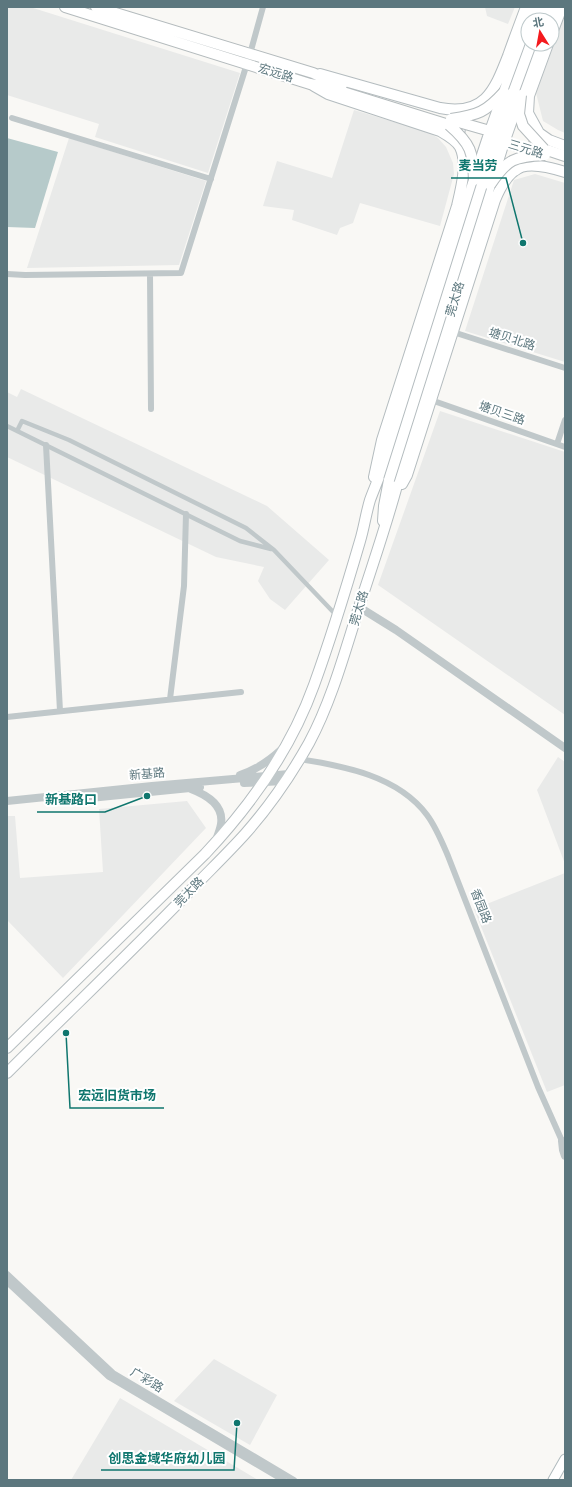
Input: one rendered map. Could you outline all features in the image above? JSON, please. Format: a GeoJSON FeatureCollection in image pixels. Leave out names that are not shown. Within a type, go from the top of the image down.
{"type":"FeatureCollection","features":[{"type":"Feature","properties":{"kind":"main road","name":"宏远路"},"geometry":{"type":"LineString","coordinates":[[65,7],[249,59],[313,73],[331,85]]}},
{"type":"Feature","properties":{"kind":"main road","name":"宏远路"},"geometry":{"type":"LineString","coordinates":[[96,7],[249,59],[310,84],[331,85],[489,134]]}},
{"type":"Feature","properties":{"kind":"main road"},"geometry":{"type":"LineString","coordinates":[[370,501],[382,440],[457,206],[463,181],[463,164],[459,134],[462,121],[469,111],[488,97],[497,83],[526,7]]}},
{"type":"Feature","properties":{"kind":"main road","name":"莞太路"},"geometry":{"type":"LineString","coordinates":[[7,1048],[215,844],[234,823],[276,766],[287,745],[314,686],[338,616],[370,501],[383,466],[489,134],[520,49]]}},
{"type":"Feature","properties":{"kind":"main road"},"geometry":{"type":"LineString","coordinates":[[364,526],[378,505],[389,480],[497,137],[528,52]]}},
{"type":"Feature","properties":{"kind":"main road","name":"莞太路"},"geometry":{"type":"LineString","coordinates":[[7,1073],[151,931],[245,834],[287,778],[309,743],[330,696],[342,662],[392,507],[401,470],[490,184],[537,52]]}},
{"type":"Feature","properties":{"kind":"main road"},"geometry":{"type":"LineString","coordinates":[[392,507],[407,475],[495,200],[501,186],[509,174],[528,160],[534,148],[535,136],[533,123],[528,113],[529,96],[545,52]]}},
{"type":"Feature","properties":{"kind":"main road"},"geometry":{"type":"LineString","coordinates":[[313,73],[334,77],[440,108],[452,110],[468,109],[480,103],[492,100],[505,100],[516,104],[526,112],[539,133],[549,140],[565,146]]}},
{"type":"Feature","properties":{"kind":"main road"},"geometry":{"type":"LineString","coordinates":[[310,84],[328,94],[440,130],[460,147],[464,158],[473,167],[484,173],[496,176],[508,174],[530,164],[544,165],[565,172]]}},
{"type":"Feature","properties":{"kind":"main road"},"geometry":{"type":"LineString","coordinates":[[474,180],[471,151],[450,122],[482,112],[492,106],[504,92]]}},
{"type":"Feature","properties":{"kind":"main road"},"geometry":{"type":"LineString","coordinates":[[490,184],[500,169],[511,160],[544,152],[523,126],[518,114],[521,95]]}},
{"type":"Feature","properties":{"kind":"main road","name":"三元路"},"geometry":{"type":"LineString","coordinates":[[489,134],[544,152],[565,156]]}},
{"type":"Feature","properties":{"kind":"main road","name":"三元路"},"geometry":{"type":"LineString","coordinates":[[544,152],[565,162]]}},
{"type":"Feature","properties":{"kind":"main road"},"geometry":{"type":"LineString","coordinates":[[383,533],[384,506],[389,480]]}},
{"type":"Feature","properties":{"kind":"main road"},"geometry":{"type":"LineString","coordinates":[[553,1480],[565,1459]]}},
{"type":"Feature","properties":{"kind":"street"},"geometry":{"type":"LineString","coordinates":[[7,274],[182,273],[249,59],[263,7]]}},
{"type":"Feature","properties":{"kind":"street"},"geometry":{"type":"LineString","coordinates":[[12,118],[211,179]]}},
{"type":"Feature","properties":{"kind":"street"},"geometry":{"type":"LineString","coordinates":[[150,274],[151,409]]}},
{"type":"Feature","properties":{"kind":"street","name":"塘贝北路"},"geometry":{"type":"LineString","coordinates":[[453,332],[565,368]]}},
{"type":"Feature","properties":{"kind":"street","name":"塘贝三路"},"geometry":{"type":"LineString","coordinates":[[431,400],[565,446]]}},
{"type":"Feature","properties":{"kind":"street"},"geometry":{"type":"LineString","coordinates":[[557,444],[565,420]]}},
{"type":"Feature","properties":{"kind":"street"},"geometry":{"type":"LineString","coordinates":[[17,431],[22,421],[69,440],[246,528],[274,550],[338,616]]}},
{"type":"Feature","properties":{"kind":"street"},"geometry":{"type":"LineString","coordinates":[[7,426],[240,541],[274,550]]}},
{"type":"Feature","properties":{"kind":"street"},"geometry":{"type":"LineString","coordinates":[[46,445],[60,711]]}},
{"type":"Feature","properties":{"kind":"street"},"geometry":{"type":"LineString","coordinates":[[170,699],[184,586],[186,514]]}},
{"type":"Feature","properties":{"kind":"street"},"geometry":{"type":"LineString","coordinates":[[359,607],[396,630],[565,748]]}},
{"type":"Feature","properties":{"kind":"street"},"geometry":{"type":"LineString","coordinates":[[7,717],[241,692]]}},
{"type":"Feature","properties":{"kind":"street"},"geometry":{"type":"LineString","coordinates":[[228,779],[253,770],[287,745]]}},
{"type":"Feature","properties":{"kind":"street","name":"香园路"},"geometry":{"type":"LineString","coordinates":[[299,759],[360,772],[378,779],[397,788],[411,798],[427,815],[435,827],[448,856],[538,1087],[563,1143],[565,1156]]}},
{"type":"Feature","properties":{"kind":"street","name":"新基路"},"geometry":{"type":"LineString","coordinates":[[7,800],[228,779],[287,778]]}},
{"type":"Feature","properties":{"kind":"street","name":"新基路"},"geometry":{"type":"LineString","coordinates":[[7,806],[266,779]]}},
{"type":"Feature","properties":{"kind":"street"},"geometry":{"type":"LineString","coordinates":[[188,788],[206,796],[218,806],[221,815],[221,825],[215,844]]}},
{"type":"Feature","properties":{"kind":"street","name":"广彩路"},"geometry":{"type":"LineString","coordinates":[[7,1274],[113,1373],[294,1480]]}},
{"type":"Feature","properties":{"kind":"street","name":"广彩路"},"geometry":{"type":"LineString","coordinates":[[7,1282],[110,1377],[283,1480]]}},
{"type":"Feature","properties":{"kind":"shaded area"},"geometry":{"type":"Polygon","coordinates":[[[7,7],[30,7],[240,73],[208,173],[95,137],[99,124],[7,95],[7,7]]]}},
{"type":"Feature","properties":{"kind":"shaded area"},"geometry":{"type":"Polygon","coordinates":[[[485,7],[515,7],[508,24],[487,16],[485,7]]]}},
{"type":"Feature","properties":{"kind":"shaded area"},"geometry":{"type":"Polygon","coordinates":[[[565,15],[565,133],[543,121],[536,93],[551,52],[560,52],[560,28],[565,15]]]}},
{"type":"Feature","properties":{"kind":"shaded area"},"geometry":{"type":"Polygon","coordinates":[[[354,110],[428,132],[438,138],[446,147],[453,163],[454,174],[440,226],[360,203],[353,223],[340,228],[337,235],[292,220],[294,210],[263,206],[277,161],[332,178],[354,110]]]}},
{"type":"Feature","properties":{"kind":"shaded area"},"geometry":{"type":"Polygon","coordinates":[[[7,138],[58,152],[35,228],[7,227],[7,138]]]}},
{"type":"Feature","properties":{"kind":"shaded area"},"geometry":{"type":"Polygon","coordinates":[[[69,138],[206,181],[179,265],[27,268],[69,138]]]}},
{"type":"Feature","properties":{"kind":"shaded area"},"geometry":{"type":"Polygon","coordinates":[[[535,174],[565,183],[565,362],[465,331],[514,180],[535,174]]]}},
{"type":"Feature","properties":{"kind":"shaded area"},"geometry":{"type":"Polygon","coordinates":[[[21,389],[267,506],[329,560],[285,610],[270,599],[258,581],[264,567],[216,557],[7,457],[7,392],[17,397],[21,389]]]}},
{"type":"Feature","properties":{"kind":"shaded area"},"geometry":{"type":"Polygon","coordinates":[[[440,411],[565,452],[565,715],[378,585],[440,411]]]}},
{"type":"Feature","properties":{"kind":"shaded area"},"geometry":{"type":"Polygon","coordinates":[[[558,757],[565,762],[565,864],[537,790],[558,757]]]}},
{"type":"Feature","properties":{"kind":"shaded area"},"geometry":{"type":"Polygon","coordinates":[[[187,801],[206,828],[63,978],[7,920],[7,816],[15,816],[20,878],[103,872],[99,809],[187,801]]]}},
{"type":"Feature","properties":{"kind":"shaded area"},"geometry":{"type":"Polygon","coordinates":[[[565,873],[565,1085],[547,1092],[474,909],[565,873]]]}},
{"type":"Feature","properties":{"kind":"shaded area"},"geometry":{"type":"Polygon","coordinates":[[[214,1359],[277,1395],[250,1445],[174,1401],[214,1359]]]}},
{"type":"Feature","properties":{"kind":"shaded area"},"geometry":{"type":"Polygon","coordinates":[[[120,1398],[258,1480],[71,1480],[120,1398]]]}},
{"type":"Feature","properties":{"kind":"place","name":"麦当劳"},"geometry":{"type":"Point","coordinates":[523,243]}},
{"type":"Feature","properties":{"kind":"place","name":"新基路口"},"geometry":{"type":"Point","coordinates":[147,796]}},
{"type":"Feature","properties":{"kind":"place","name":"宏远旧货市场"},"geometry":{"type":"Point","coordinates":[66,1033]}},
{"type":"Feature","properties":{"kind":"place","name":"创思金域华府幼儿园"},"geometry":{"type":"Point","coordinates":[237,1423]}}]}
